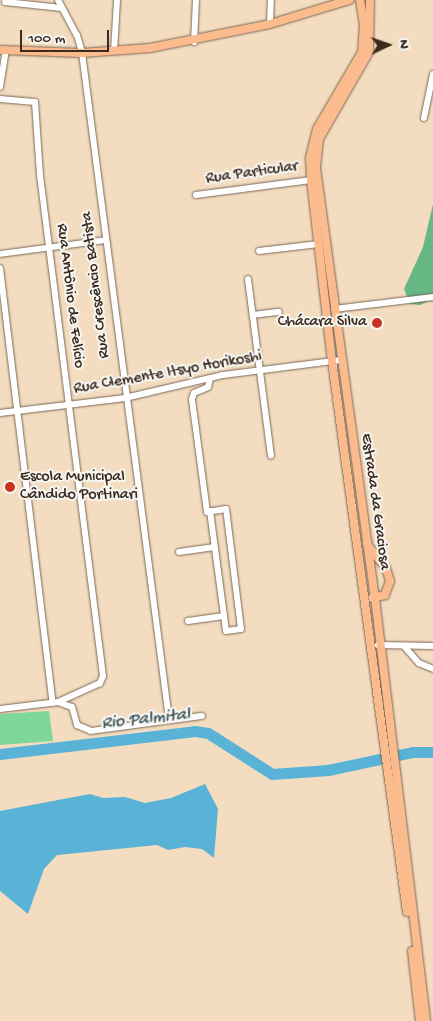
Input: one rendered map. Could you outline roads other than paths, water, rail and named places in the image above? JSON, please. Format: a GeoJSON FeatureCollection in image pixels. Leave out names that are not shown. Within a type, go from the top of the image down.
{"type":"FeatureCollection","features":[{"type":"Feature","properties":{"kind":"main road"},"geometry":{"type":"LineString","coordinates":[[3,50],[82,53],[194,42],[270,24],[349,0]]}},
{"type":"Feature","properties":{"kind":"main road","name":"Estrada da Graciosa"},"geometry":{"type":"LineString","coordinates":[[360,0],[364,25],[362,52],[317,129],[310,158],[311,180],[332,361],[426,1021]]}},
{"type":"Feature","properties":{"kind":"main road","name":"Estrada da Graciosa"},"geometry":{"type":"LineString","coordinates":[[370,0],[369,52],[324,128],[316,153],[334,309],[375,598],[388,748]]}},
{"type":"Feature","properties":{"kind":"main road"},"geometry":{"type":"LineString","coordinates":[[365,598],[385,595],[390,581],[386,568],[366,542]]}},
{"type":"Feature","properties":{"kind":"main road","name":"Estrada da Graciosa"},"geometry":{"type":"LineString","coordinates":[[391,771],[420,1021]]}},
{"type":"Feature","properties":{"kind":"street","name":"Rua Crescêncio Batista"},"geometry":{"type":"LineString","coordinates":[[58,0],[77,35],[82,53],[125,398],[169,719]]}},
{"type":"Feature","properties":{"kind":"street"},"geometry":{"type":"LineString","coordinates":[[114,51],[117,0]]}},
{"type":"Feature","properties":{"kind":"street"},"geometry":{"type":"LineString","coordinates":[[194,42],[196,0]]}},
{"type":"Feature","properties":{"kind":"street"},"geometry":{"type":"LineString","coordinates":[[270,0],[270,24]]}},
{"type":"Feature","properties":{"kind":"street"},"geometry":{"type":"LineString","coordinates":[[5,2],[62,8]]}},
{"type":"Feature","properties":{"kind":"street"},"geometry":{"type":"LineString","coordinates":[[0,88],[3,50]]}},
{"type":"Feature","properties":{"kind":"street"},"geometry":{"type":"LineString","coordinates":[[424,118],[433,74]]}},
{"type":"Feature","properties":{"kind":"street","name":"Rua Antônio de Felício"},"geometry":{"type":"LineString","coordinates":[[0,99],[34,102],[50,248],[103,676],[100,682],[55,702]]}},
{"type":"Feature","properties":{"kind":"street","name":"Rua Particular"},"geometry":{"type":"LineString","coordinates":[[196,195],[311,180]]}},
{"type":"Feature","properties":{"kind":"street"},"geometry":{"type":"LineString","coordinates":[[0,254],[106,240]]}},
{"type":"Feature","properties":{"kind":"street"},"geometry":{"type":"LineString","coordinates":[[259,251],[319,244]]}},
{"type":"Feature","properties":{"kind":"street"},"geometry":{"type":"LineString","coordinates":[[0,268],[55,702]]}},
{"type":"Feature","properties":{"kind":"street"},"geometry":{"type":"LineString","coordinates":[[248,279],[271,456]]}},
{"type":"Feature","properties":{"kind":"street"},"geometry":{"type":"LineString","coordinates":[[334,309],[433,297]]}},
{"type":"Feature","properties":{"kind":"street"},"geometry":{"type":"LineString","coordinates":[[253,315],[279,312]]}},
{"type":"Feature","properties":{"kind":"street","name":"Rua Clemente Itsyo Horikoshi"},"geometry":{"type":"LineString","coordinates":[[0,413],[125,398],[210,379],[341,360]]}},
{"type":"Feature","properties":{"kind":"street"},"geometry":{"type":"LineString","coordinates":[[210,379],[207,389],[194,394],[192,398],[207,512],[210,511],[226,509],[241,629],[226,631],[210,511]]}},
{"type":"Feature","properties":{"kind":"street"},"geometry":{"type":"LineString","coordinates":[[179,552],[214,548]]}},
{"type":"Feature","properties":{"kind":"street"},"geometry":{"type":"LineString","coordinates":[[188,621],[224,616]]}},
{"type":"Feature","properties":{"kind":"street"},"geometry":{"type":"LineString","coordinates":[[378,645],[433,646]]}},
{"type":"Feature","properties":{"kind":"street"},"geometry":{"type":"LineString","coordinates":[[404,646],[419,663],[433,669]]}},
{"type":"Feature","properties":{"kind":"street"},"geometry":{"type":"LineString","coordinates":[[0,709],[55,702],[72,707],[77,725],[86,730],[202,716]]}},
{"type":"Feature","properties":{"kind":"water"},"geometry":{"type":"Polygon","coordinates":[[[205,784],[218,809],[214,858],[202,849],[185,847],[168,850],[157,845],[57,855],[44,869],[28,914],[0,891],[0,811],[90,794],[103,798],[125,797],[145,803],[171,798],[205,784]]]}},
{"type":"Feature","properties":{"kind":"waterway","name":"Rio Palmital"},"geometry":{"type":"LineString","coordinates":[[0,754],[195,731],[208,733],[272,774],[328,770],[413,752],[433,752]]}},
{"type":"Feature","properties":{"kind":"place","name":"Chácara Silva"},"geometry":{"type":"Point","coordinates":[377,323]}},
{"type":"Feature","properties":{"kind":"place","name":"Escola Municipal Cândido Portinari"},"geometry":{"type":"Point","coordinates":[10,487]}}]}
